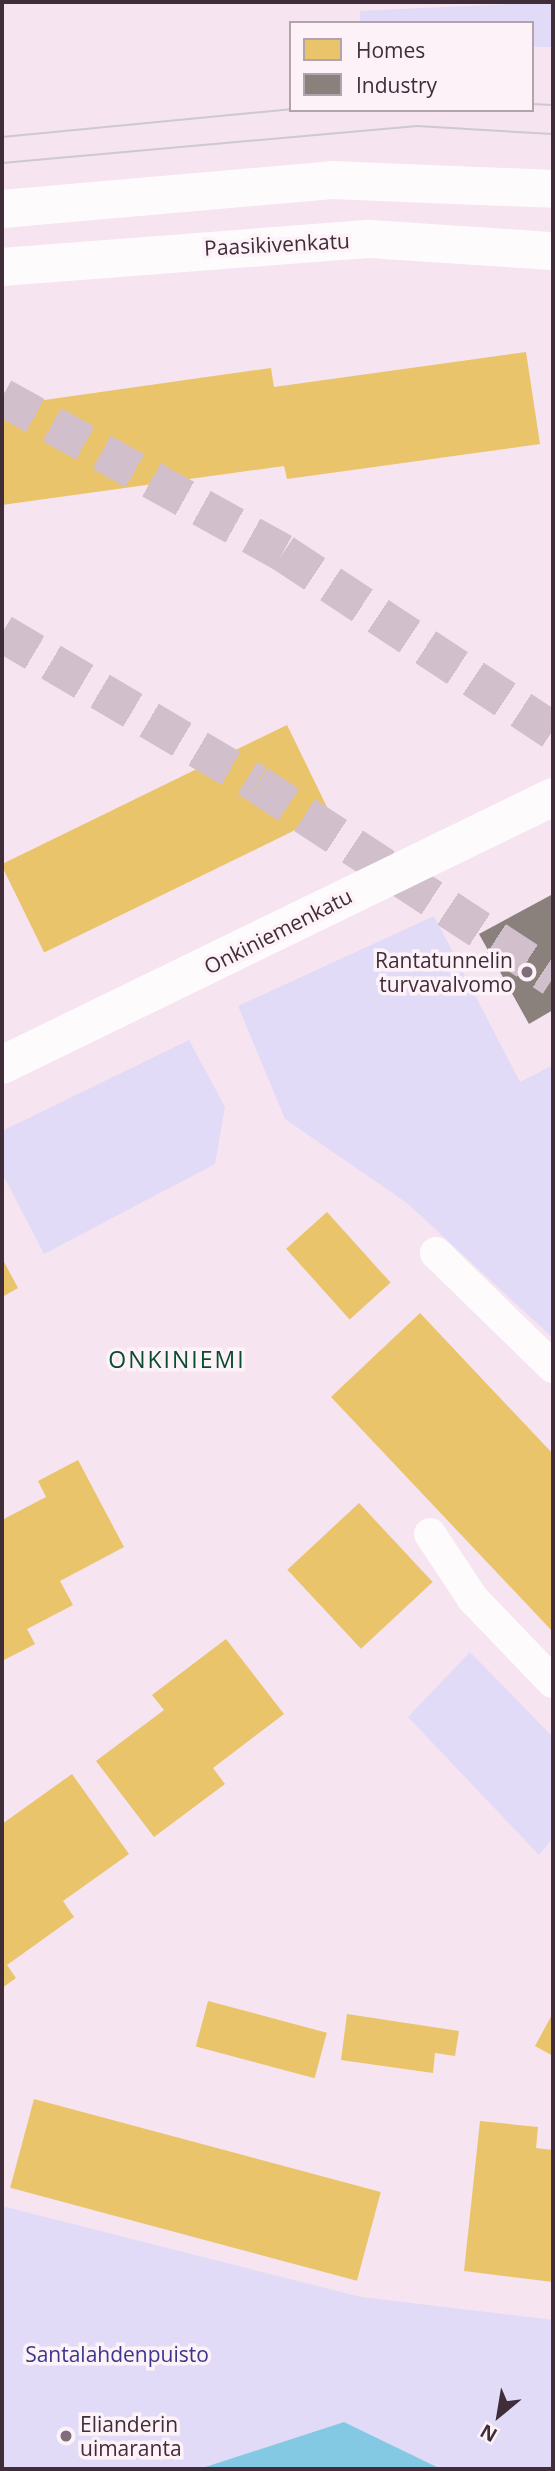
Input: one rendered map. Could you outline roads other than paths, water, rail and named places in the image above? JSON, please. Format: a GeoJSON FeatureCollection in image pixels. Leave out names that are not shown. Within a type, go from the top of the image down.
{"type":"FeatureCollection","features":[{"type":"Feature","properties":{"kind":"main road"},"geometry":{"type":"LineString","coordinates":[[2,209],[332,180],[553,189]]}},
{"type":"Feature","properties":{"kind":"main road","name":"Paasikivenkatu"},"geometry":{"type":"LineString","coordinates":[[2,267],[370,239],[553,251]]}},
{"type":"Feature","properties":{"kind":"main road","name":"Onkiniemenkatu"},"geometry":{"type":"LineString","coordinates":[[2,1065],[553,797]]}},
{"type":"Feature","properties":{"kind":"lane"},"geometry":{"type":"LineString","coordinates":[[436,1253],[553,1367]]}},
{"type":"Feature","properties":{"kind":"lane"},"geometry":{"type":"LineString","coordinates":[[430,1534],[473,1599],[553,1682]]}},
{"type":"Feature","properties":{"kind":"water"},"geometry":{"type":"Polygon","coordinates":[[[344,2422],[441,2469],[199,2469],[344,2422]]]}},
{"type":"Feature","properties":{"kind":"tunnel"},"geometry":{"type":"LineString","coordinates":[[2,397],[283,553],[553,731]]}},
{"type":"Feature","properties":{"kind":"tunnel"},"geometry":{"type":"LineString","coordinates":[[2,633],[257,784],[553,978]]}},
{"type":"Feature","properties":{"kind":"tram line"},"geometry":{"type":"LineString","coordinates":[[534,104],[553,105]]}},
{"type":"Feature","properties":{"kind":"tram line"},"geometry":{"type":"LineString","coordinates":[[2,137],[289,109]]}},
{"type":"Feature","properties":{"kind":"tram line"},"geometry":{"type":"LineString","coordinates":[[2,163],[417,126],[553,134]]}},
{"type":"Feature","properties":{"kind":"place","name":"Rantatunnelin turvavalvomo"},"geometry":{"type":"Point","coordinates":[527,972]}},
{"type":"Feature","properties":{"kind":"place","name":"Elianderin uimaranta"},"geometry":{"type":"Point","coordinates":[66,2436]}},
{"type":"Feature","properties":{"kind":"district","name":"ONKINIEMI"},"geometry":{"type":"Point","coordinates":[177,1359]}},
{"type":"Feature","properties":{"kind":"park label","name":"Santalahdenpuisto"},"geometry":{"type":"Point","coordinates":[117,2354]}}]}
